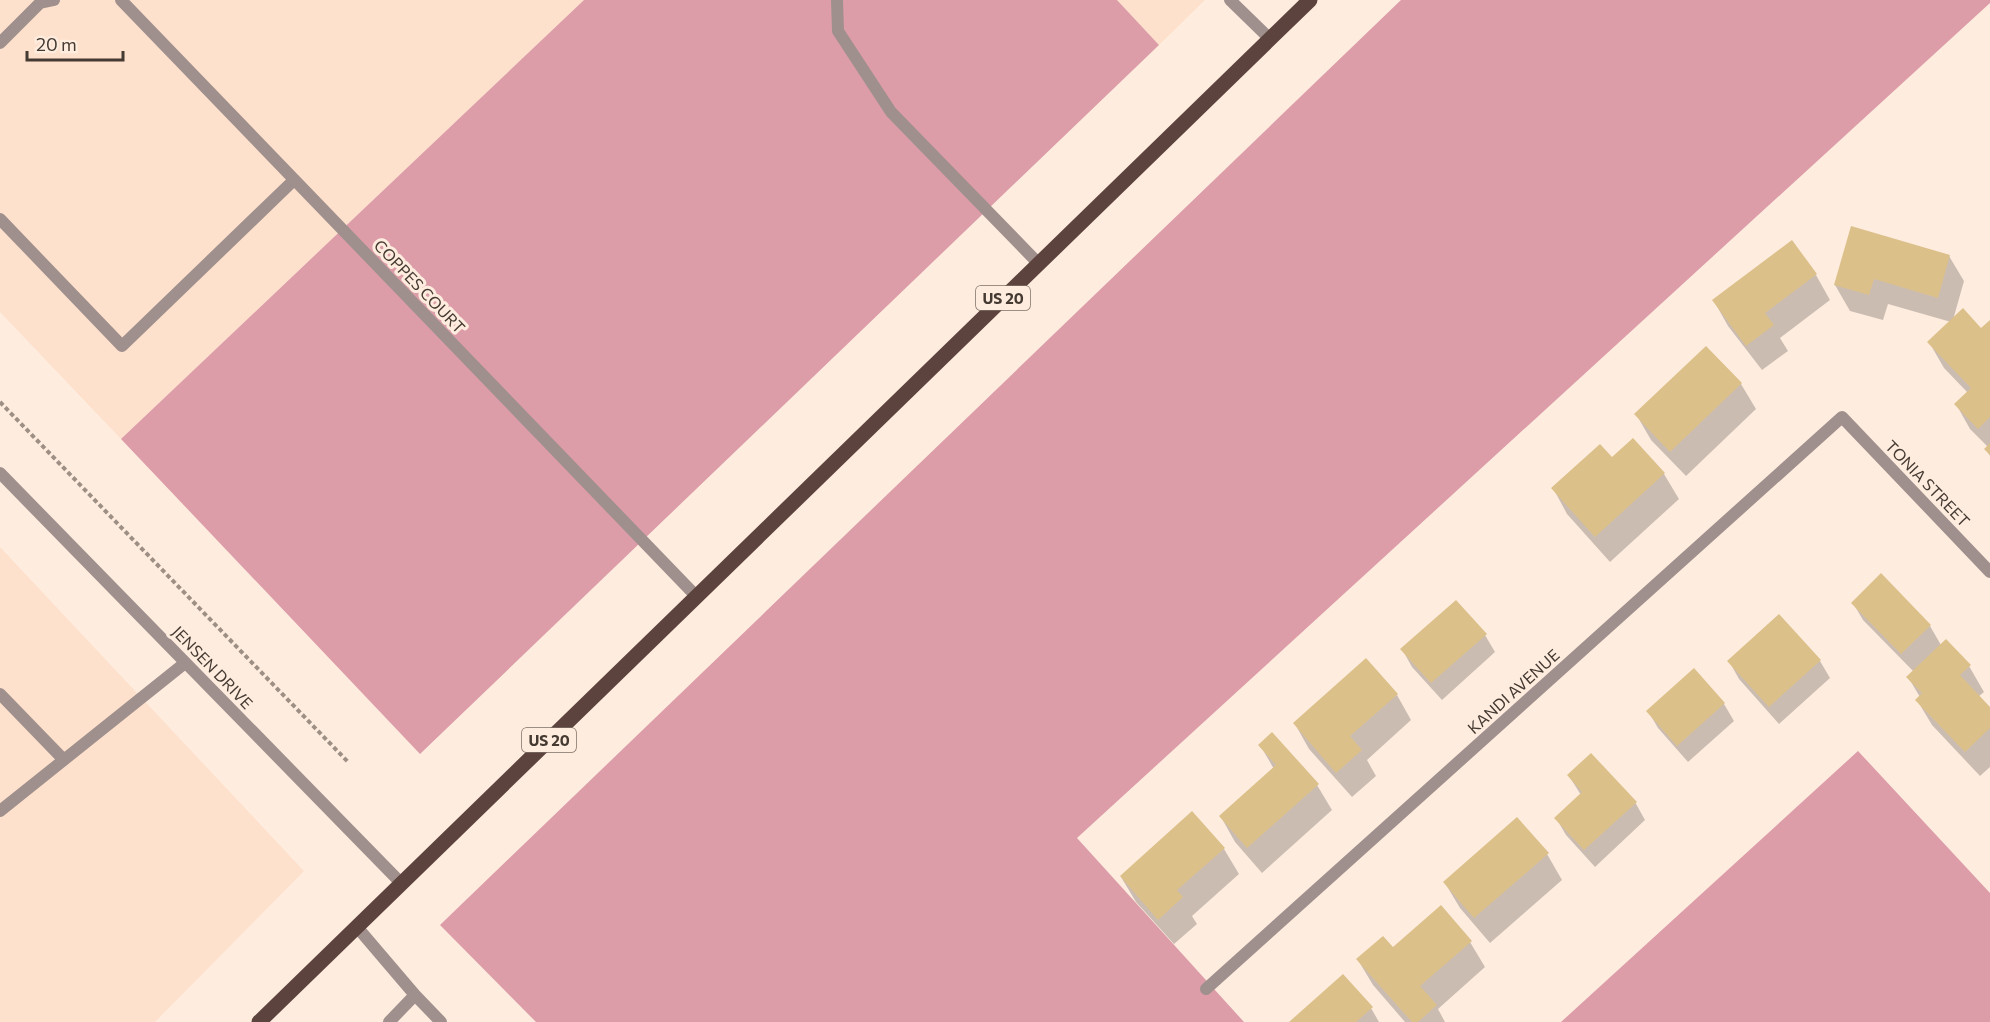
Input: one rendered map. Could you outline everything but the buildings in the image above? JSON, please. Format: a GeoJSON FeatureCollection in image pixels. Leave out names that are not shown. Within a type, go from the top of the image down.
{"type":"FeatureCollection","features":[{"type":"Feature","properties":{"kind":"main road","name":"US 20"},"geometry":{"type":"LineString","coordinates":[[259,1022],[1310,0]]}},
{"type":"Feature","properties":{"kind":"street"},"geometry":{"type":"LineString","coordinates":[[0,43],[40,3],[54,0]]}},
{"type":"Feature","properties":{"kind":"street","name":"COPPES COURT"},"geometry":{"type":"LineString","coordinates":[[121,0],[696,596]]}},
{"type":"Feature","properties":{"kind":"street"},"geometry":{"type":"LineString","coordinates":[[837,0],[838,31],[891,112],[1038,263]]}},
{"type":"Feature","properties":{"kind":"street"},"geometry":{"type":"LineString","coordinates":[[1230,0],[1270,39]]}},
{"type":"Feature","properties":{"kind":"street"},"geometry":{"type":"LineString","coordinates":[[0,219],[122,346],[294,180]]}},
{"type":"Feature","properties":{"kind":"street","name":"TONIA STREET"},"geometry":{"type":"LineString","coordinates":[[1842,417],[1990,572]]}},
{"type":"Feature","properties":{"kind":"street","name":"KANDI AVENUE"},"geometry":{"type":"LineString","coordinates":[[1206,989],[1842,417]]}},
{"type":"Feature","properties":{"kind":"street","name":"JENSEN DRIVE"},"geometry":{"type":"LineString","coordinates":[[0,473],[402,884]]}},
{"type":"Feature","properties":{"kind":"street"},"geometry":{"type":"LineString","coordinates":[[0,811],[185,663]]}},
{"type":"Feature","properties":{"kind":"street"},"geometry":{"type":"LineString","coordinates":[[0,694],[64,760]]}},
{"type":"Feature","properties":{"kind":"street"},"geometry":{"type":"LineString","coordinates":[[357,927],[441,1022]]}},
{"type":"Feature","properties":{"kind":"street"},"geometry":{"type":"LineString","coordinates":[[389,1022],[415,995]]}},
{"type":"Feature","properties":{"kind":"path"},"geometry":{"type":"LineString","coordinates":[[0,402],[350,763]]}},
{"type":"Feature","properties":{"kind":"shaded area"},"geometry":{"type":"Polygon","coordinates":[[[0,0],[584,0],[121,439],[0,312],[0,0]]]}},
{"type":"Feature","properties":{"kind":"shaded area"},"geometry":{"type":"Polygon","coordinates":[[[584,0],[1117,0],[1159,45],[420,754],[121,439],[584,0]]]}},
{"type":"Feature","properties":{"kind":"shaded area"},"geometry":{"type":"Polygon","coordinates":[[[1117,0],[1205,0],[1159,45],[1117,0]]]}},
{"type":"Feature","properties":{"kind":"shaded area"},"geometry":{"type":"Polygon","coordinates":[[[1401,0],[1990,0],[1990,3],[1077,838],[1244,1022],[536,1022],[440,925],[1401,0]]]}},
{"type":"Feature","properties":{"kind":"shaded area"},"geometry":{"type":"Polygon","coordinates":[[[0,547],[304,871],[155,1022],[0,1022],[0,547]]]}},
{"type":"Feature","properties":{"kind":"shaded area"},"geometry":{"type":"Polygon","coordinates":[[[1858,751],[1990,893],[1990,1022],[1561,1022],[1858,751]]]}}]}
